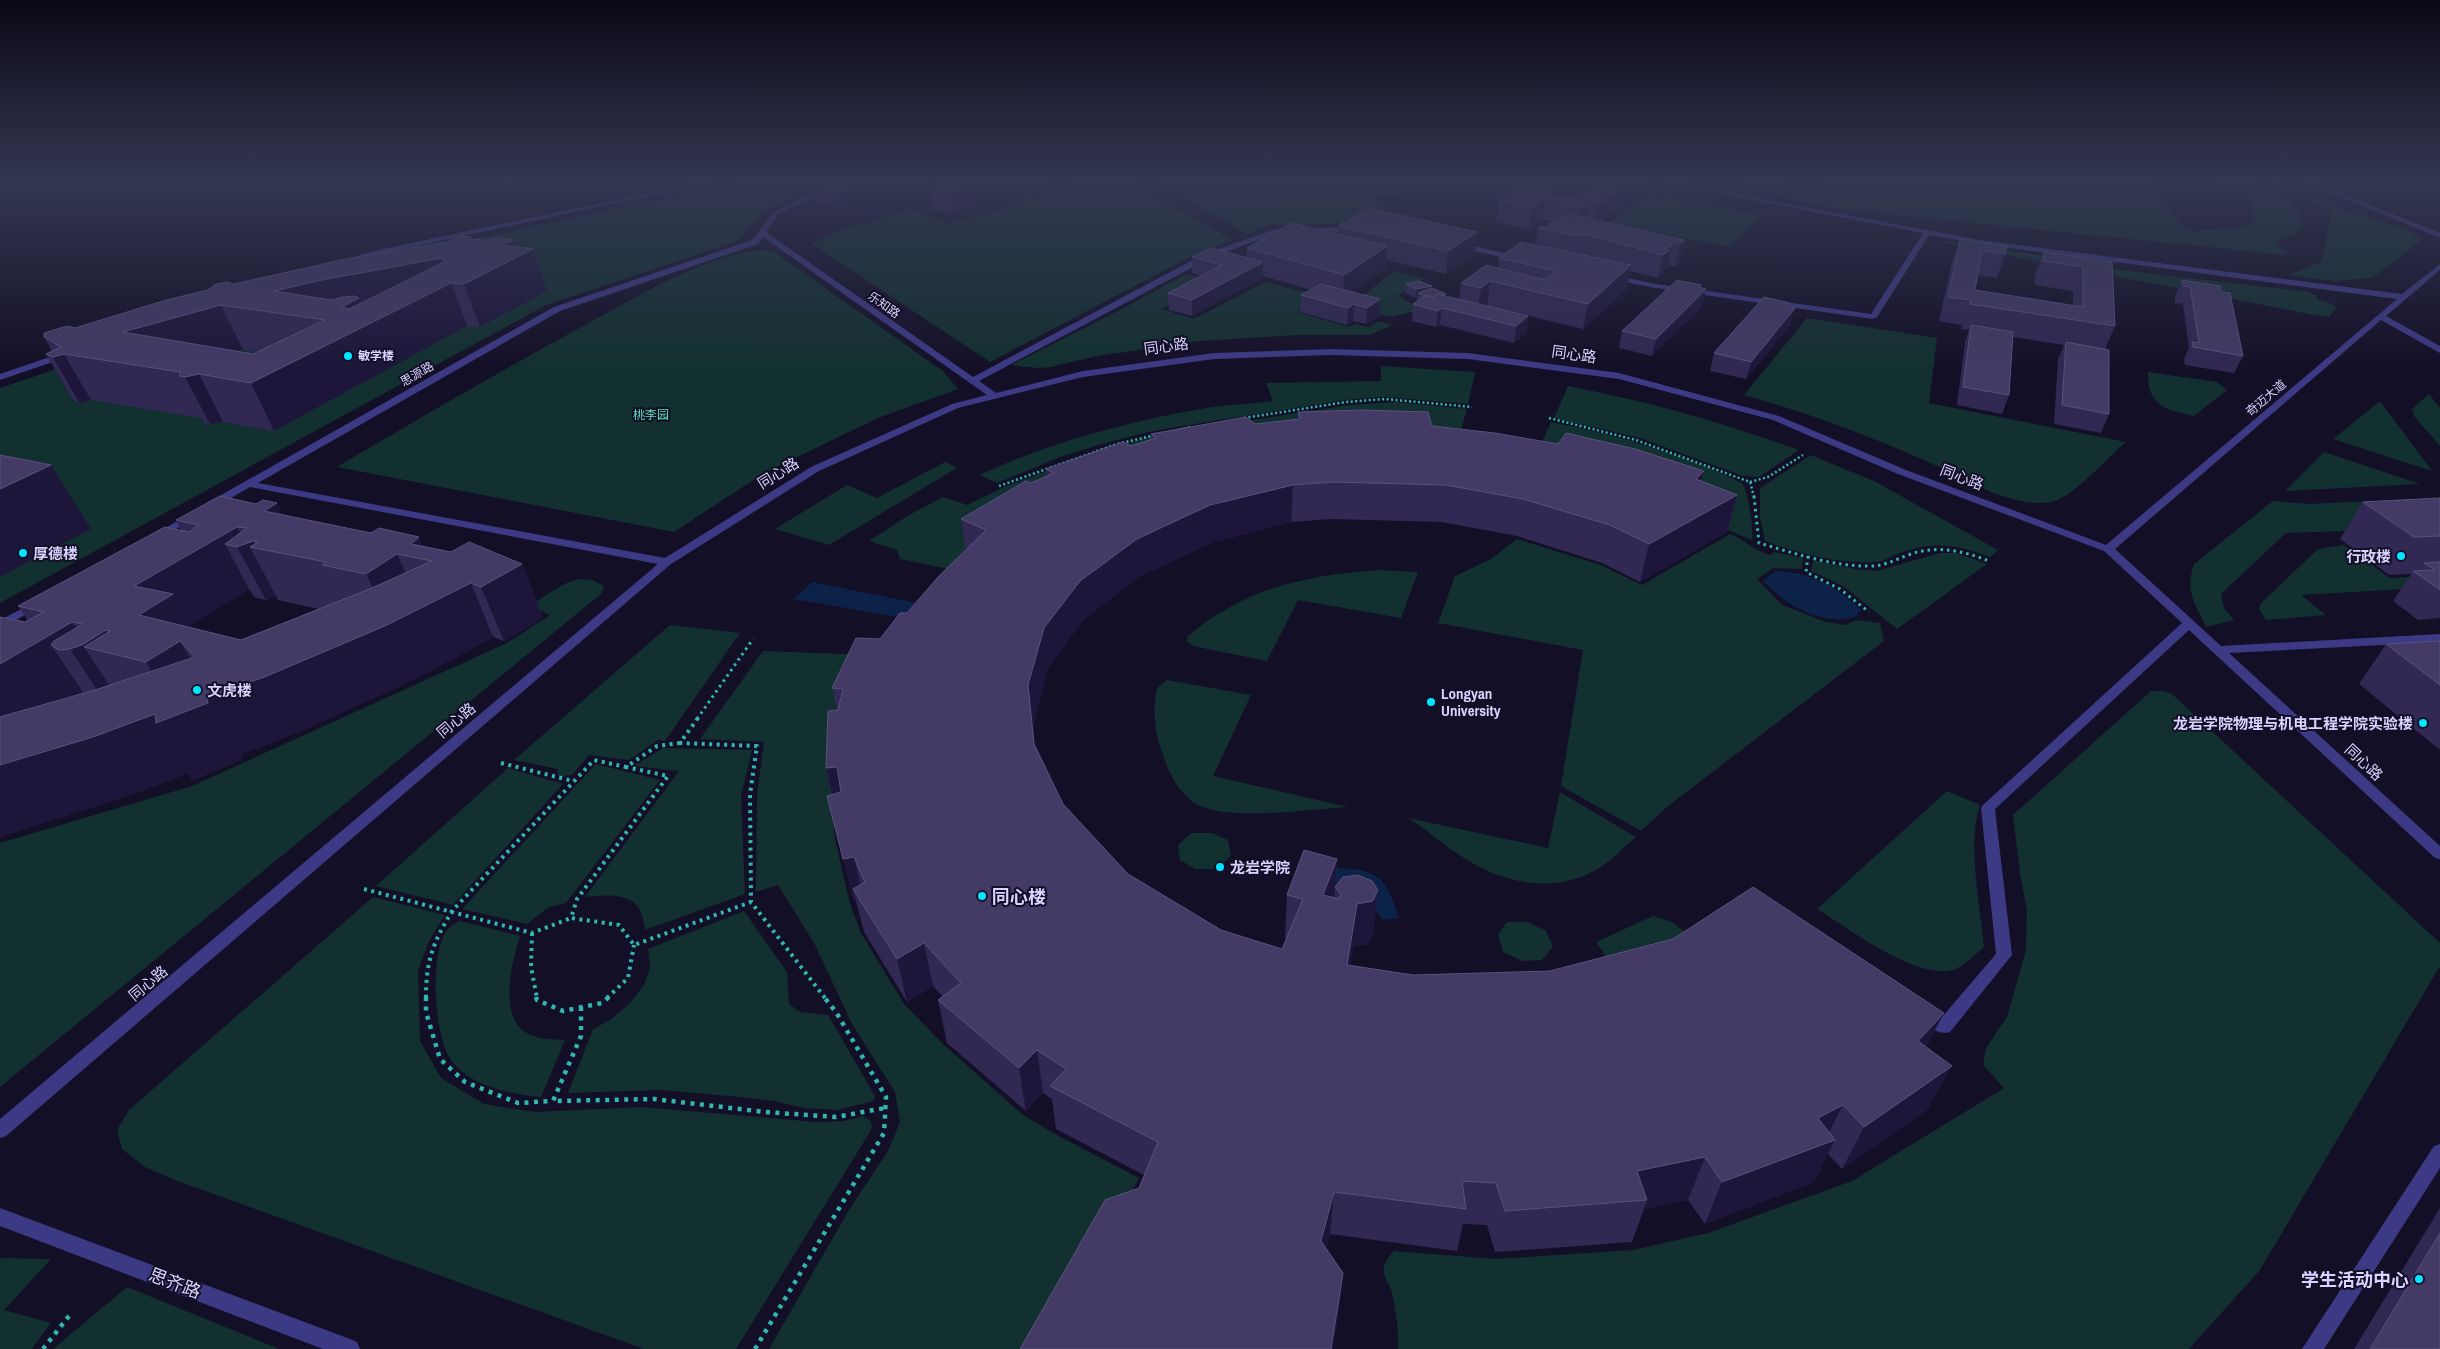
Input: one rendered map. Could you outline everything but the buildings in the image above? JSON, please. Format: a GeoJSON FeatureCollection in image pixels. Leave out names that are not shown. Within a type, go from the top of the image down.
{"type":"FeatureCollection","features":[{"type":"Feature","properties":{"kind":"street"},"geometry":{"type":"LineString","coordinates":[[331,266],[369,254],[416,244]]}},
{"type":"Feature","properties":{"kind":"street","name":"思源路"},"geometry":{"type":"LineString","coordinates":[[146,542],[556,309],[749,244]]}},
{"type":"Feature","properties":{"kind":"street","name":"乐知路"},"geometry":{"type":"LineString","coordinates":[[778,244],[994,396]]}},
{"type":"Feature","properties":{"kind":"street"},"geometry":{"type":"LineString","coordinates":[[972,381],[1207,256],[1240,244]]}},
{"type":"Feature","properties":{"kind":"street"},"geometry":{"type":"LineString","coordinates":[[1454,244],[1530,261]]}},
{"type":"Feature","properties":{"kind":"street"},"geometry":{"type":"LineString","coordinates":[[1608,276],[1656,286],[1873,317],[1919,244]]}},
{"type":"Feature","properties":{"kind":"street"},"geometry":{"type":"LineString","coordinates":[[1996,244],[2403,298]]}},
{"type":"Feature","properties":{"kind":"street","name":"奇迈大道"},"geometry":{"type":"LineString","coordinates":[[2108,549],[2440,266]]}},
{"type":"Feature","properties":{"kind":"street"},"geometry":{"type":"LineString","coordinates":[[2430,275],[2440,277]]}},
{"type":"Feature","properties":{"kind":"street"},"geometry":{"type":"LineString","coordinates":[[2381,317],[2440,350]]}},
{"type":"Feature","properties":{"kind":"street"},"geometry":{"type":"LineString","coordinates":[[0,376],[76,351]]}},
{"type":"Feature","properties":{"kind":"street","name":"同心路"},"geometry":{"type":"LineString","coordinates":[[0,1130],[667,562],[815,469],[955,406],[1083,374],[1205,357],[1321,352],[1468,356],[1619,376],[1776,418],[1902,472],[2108,549],[2440,854]]}},
{"type":"Feature","properties":{"kind":"street"},"geometry":{"type":"LineString","coordinates":[[248,484],[667,562]]}},
{"type":"Feature","properties":{"kind":"street"},"geometry":{"type":"LineString","coordinates":[[0,625],[43,600]]}},
{"type":"Feature","properties":{"kind":"street"},"geometry":{"type":"LineString","coordinates":[[1910,1007],[1944,1027],[2004,955],[1988,808],[2189,623]]}},
{"type":"Feature","properties":{"kind":"street"},"geometry":{"type":"LineString","coordinates":[[2219,650],[2440,638]]}},
{"type":"Feature","properties":{"kind":"street"},"geometry":{"type":"LineString","coordinates":[[2312,1349],[2440,1152]]}},
{"type":"Feature","properties":{"kind":"street","name":"思齐路"},"geometry":{"type":"LineString","coordinates":[[0,1217],[350,1349]]}},
{"type":"Feature","properties":{"kind":"path"},"geometry":{"type":"LineString","coordinates":[[1243,418],[1346,402],[1385,399],[1472,407]]}},
{"type":"Feature","properties":{"kind":"path"},"geometry":{"type":"LineString","coordinates":[[1549,418],[1636,440],[1750,482],[1768,477],[1807,452]]}},
{"type":"Feature","properties":{"kind":"path"},"geometry":{"type":"LineString","coordinates":[[999,486],[1070,457],[1151,433],[1197,426]]}},
{"type":"Feature","properties":{"kind":"path"},"geometry":{"type":"LineString","coordinates":[[1750,482],[1759,543],[1808,556],[1856,565],[1879,566],[1915,553],[1945,549],[1963,551],[1989,561]]}},
{"type":"Feature","properties":{"kind":"path"},"geometry":{"type":"LineString","coordinates":[[1808,556],[1806,572],[1830,581],[1870,612]]}},
{"type":"Feature","properties":{"kind":"path"},"geometry":{"type":"LineString","coordinates":[[680,743],[753,639]]}},
{"type":"Feature","properties":{"kind":"path"},"geometry":{"type":"LineString","coordinates":[[626,767],[657,746],[680,743],[757,746],[750,794],[751,902],[836,1012],[886,1097],[884,1133],[755,1349]]}},
{"type":"Feature","properties":{"kind":"path"},"geometry":{"type":"LineString","coordinates":[[571,918],[576,899],[668,776],[594,760],[452,911],[438,934],[426,970],[426,1012],[440,1059],[465,1082],[518,1103],[654,1099],[765,1112],[836,1116],[885,1108]]}},
{"type":"Feature","properties":{"kind":"path"},"geometry":{"type":"LineString","coordinates":[[501,763],[573,781]]}},
{"type":"Feature","properties":{"kind":"path"},"geometry":{"type":"LineString","coordinates":[[364,889],[532,933],[571,918],[619,925],[634,945],[628,978],[602,1003],[563,1011],[537,1000],[531,968],[532,933]]}},
{"type":"Feature","properties":{"kind":"path"},"geometry":{"type":"LineString","coordinates":[[634,945],[751,902]]}},
{"type":"Feature","properties":{"kind":"path"},"geometry":{"type":"LineString","coordinates":[[553,1101],[581,1036],[582,1007]]}},
{"type":"Feature","properties":{"kind":"path"},"geometry":{"type":"LineString","coordinates":[[43,1349],[69,1316]]}},
{"type":"Feature","properties":{"kind":"green space"},"geometry":{"type":"Polygon","coordinates":[[[451,244],[729,244],[546,305],[0,603],[0,388],[384,258],[451,244]]]}},
{"type":"Feature","properties":{"kind":"green space"},"geometry":{"type":"Polygon","coordinates":[[[812,244],[1222,244],[1192,256],[990,362],[812,244]]]}},
{"type":"Feature","properties":{"kind":"green space"},"geometry":{"type":"Polygon","coordinates":[[[1714,244],[1732,244],[1729,247],[1714,244]]]}},
{"type":"Feature","properties":{"kind":"green space"},"geometry":{"type":"Polygon","coordinates":[[[1950,244],[1963,244],[2102,264],[2101,268],[2309,292],[2315,295],[2318,300],[2333,304],[2336,308],[2329,317],[1950,244]]]}},
{"type":"Feature","properties":{"kind":"green space"},"geometry":{"type":"Polygon","coordinates":[[[2180,244],[2279,244],[2287,255],[2180,244]]]}},
{"type":"Feature","properties":{"kind":"green space"},"geometry":{"type":"Polygon","coordinates":[[[2325,244],[2417,244],[2372,278],[2334,281],[2289,275],[2322,261],[2325,244]]]}},
{"type":"Feature","properties":{"kind":"green space","name":"桃李园"},"geometry":{"type":"Polygon","coordinates":[[[763,250],[774,252],[943,371],[958,389],[878,418],[764,473],[674,532],[337,467],[491,377],[648,291],[696,268],[720,259],[763,250]]]}},
{"type":"Feature","properties":{"kind":"green space"},"geometry":{"type":"Polygon","coordinates":[[[1394,271],[1425,279],[1398,295],[1421,310],[1389,317],[1319,298],[1297,312],[1349,327],[1356,324],[1369,327],[1378,321],[1392,325],[1370,335],[1298,335],[1199,341],[1097,356],[1051,367],[1038,368],[1011,365],[1124,308],[1186,274],[1213,282],[1161,309],[1194,319],[1265,282],[1349,303],[1360,298],[1394,271]]]}},
{"type":"Feature","properties":{"kind":"green space"},"geometry":{"type":"Polygon","coordinates":[[[1807,318],[1937,338],[1929,403],[2126,442],[2082,483],[2063,497],[2047,503],[2031,503],[2014,500],[1991,492],[1931,463],[1839,426],[1744,395],[1807,318]]]}},
{"type":"Feature","properties":{"kind":"green space"},"geometry":{"type":"Polygon","coordinates":[[[1381,366],[1475,372],[1468,404],[1384,397],[1345,400],[1148,432],[1063,456],[997,483],[979,475],[1060,443],[1116,427],[1219,406],[1273,401],[1266,383],[1381,381],[1381,366]]]}},
{"type":"Feature","properties":{"kind":"green space"},"geometry":{"type":"Polygon","coordinates":[[[2148,372],[2217,382],[2227,390],[2194,416],[2184,414],[2167,408],[2155,399],[2151,392],[2148,372]]]}},
{"type":"Feature","properties":{"kind":"green space"},"geometry":{"type":"Polygon","coordinates":[[[1568,386],[1685,414],[1799,450],[1759,477],[1743,476],[1640,438],[1554,418],[1568,386]]]}},
{"type":"Feature","properties":{"kind":"green space"},"geometry":{"type":"Polygon","coordinates":[[[2429,394],[2440,408],[2440,446],[2414,416],[2412,409],[2429,394]]]}},
{"type":"Feature","properties":{"kind":"green space"},"geometry":{"type":"Polygon","coordinates":[[[2380,401],[2432,471],[2333,439],[2380,401]]]}},
{"type":"Feature","properties":{"kind":"green space"},"geometry":{"type":"Polygon","coordinates":[[[1397,402],[1467,409],[1456,448],[953,570],[900,559],[897,550],[869,541],[909,515],[943,497],[967,505],[1004,487],[1067,463],[1155,435],[1349,405],[1397,402]]]}},
{"type":"Feature","properties":{"kind":"green space"},"geometry":{"type":"Polygon","coordinates":[[[1551,422],[1649,446],[1720,472],[1742,483],[1750,511],[1752,540],[1694,516],[1535,458],[1551,422]]]}},
{"type":"Feature","properties":{"kind":"green space"},"geometry":{"type":"Polygon","coordinates":[[[2324,452],[2420,484],[2285,491],[2324,452]]]}},
{"type":"Feature","properties":{"kind":"green space"},"geometry":{"type":"Polygon","coordinates":[[[1811,455],[1876,482],[1998,550],[1990,557],[1957,547],[1925,546],[1902,552],[1877,562],[1850,562],[1791,550],[1765,541],[1760,517],[1760,488],[1811,455]]]}},
{"type":"Feature","properties":{"kind":"green space"},"geometry":{"type":"Polygon","coordinates":[[[945,462],[957,468],[829,545],[775,529],[847,485],[877,498],[945,462]]]}},
{"type":"Feature","properties":{"kind":"green space"},"geometry":{"type":"Polygon","coordinates":[[[2431,498],[2440,505],[2440,528],[2286,533],[2221,594],[2224,608],[2234,620],[2206,627],[2192,596],[2190,582],[2194,564],[2273,501],[2309,504],[2431,498]]]}},
{"type":"Feature","properties":{"kind":"green space"},"geometry":{"type":"Polygon","coordinates":[[[1730,534],[1770,555],[1774,552],[1803,558],[1802,569],[1773,568],[1757,579],[1782,605],[1826,622],[1846,625],[1856,620],[1880,623],[1884,641],[1668,806],[1641,831],[1561,786],[1583,650],[1438,623],[1455,576],[1491,559],[1517,539],[1601,565],[1642,585],[1730,534]]]}},
{"type":"Feature","properties":{"kind":"green space"},"geometry":{"type":"Polygon","coordinates":[[[2344,545],[2390,578],[2440,575],[2440,587],[2301,595],[2326,615],[2266,620],[2259,609],[2261,603],[2318,549],[2344,545]]]}},
{"type":"Feature","properties":{"kind":"green space"},"geometry":{"type":"Polygon","coordinates":[[[1940,553],[1956,553],[1987,564],[1897,629],[1843,586],[1811,571],[1813,560],[1855,569],[1876,571],[1940,553]]]}},
{"type":"Feature","properties":{"kind":"green space"},"geometry":{"type":"Polygon","coordinates":[[[1378,570],[1418,572],[1401,618],[1298,600],[1267,661],[1193,646],[1187,641],[1188,636],[1210,619],[1255,595],[1277,587],[1325,576],[1378,570]]]}},
{"type":"Feature","properties":{"kind":"green space"},"geometry":{"type":"Polygon","coordinates":[[[580,579],[592,580],[604,586],[602,593],[0,1087],[0,843],[192,786],[507,643],[550,615],[530,606],[560,586],[580,579]]]}},
{"type":"Feature","properties":{"kind":"green space"},"geometry":{"type":"Polygon","coordinates":[[[670,625],[740,633],[665,741],[658,740],[629,760],[589,755],[572,775],[558,776],[558,769],[514,760],[670,625]]]}},
{"type":"Feature","properties":{"kind":"green space"},"geometry":{"type":"Polygon","coordinates":[[[763,651],[899,656],[832,812],[835,839],[850,904],[861,933],[904,1004],[943,1044],[1022,1114],[1051,1132],[1139,1178],[1045,1349],[769,1349],[849,1210],[888,1151],[900,1122],[895,1092],[852,1024],[814,943],[778,885],[756,892],[757,795],[764,742],[700,739],[763,651]]]}},
{"type":"Feature","properties":{"kind":"green space"},"geometry":{"type":"Polygon","coordinates":[[[1167,680],[1251,695],[1213,776],[1348,807],[1292,812],[1248,813],[1210,809],[1190,800],[1180,790],[1166,765],[1158,740],[1155,723],[1155,697],[1157,688],[1167,680]]]}},
{"type":"Feature","properties":{"kind":"green space"},"geometry":{"type":"Polygon","coordinates":[[[2151,691],[2163,691],[2172,694],[2440,943],[2440,966],[2260,1270],[2189,1349],[1398,1349],[1398,1330],[1393,1297],[1384,1270],[1388,1258],[1394,1251],[1496,1259],[1633,1250],[1708,1233],[1852,1181],[2004,1088],[1983,1065],[1986,1048],[2007,1017],[2026,950],[2027,910],[2020,874],[2013,815],[2151,691]]]}},
{"type":"Feature","properties":{"kind":"green space"},"geometry":{"type":"Polygon","coordinates":[[[663,748],[752,750],[741,796],[745,894],[645,930],[640,910],[630,900],[616,896],[585,897],[679,771],[634,766],[663,748]]]}},
{"type":"Feature","properties":{"kind":"green space"},"geometry":{"type":"Polygon","coordinates":[[[596,764],[660,780],[566,903],[549,907],[527,924],[462,909],[596,764]]]}},
{"type":"Feature","properties":{"kind":"green space"},"geometry":{"type":"Polygon","coordinates":[[[508,768],[563,784],[453,905],[376,886],[508,768]]]}},
{"type":"Feature","properties":{"kind":"green space"},"geometry":{"type":"Polygon","coordinates":[[[1947,791],[1980,805],[1976,821],[1974,856],[1984,947],[1957,968],[1938,971],[1902,960],[1864,939],[1817,909],[1947,791]]]}},
{"type":"Feature","properties":{"kind":"green space"},"geometry":{"type":"Polygon","coordinates":[[[1560,792],[1636,837],[1600,868],[1578,878],[1561,882],[1545,884],[1528,882],[1495,874],[1479,867],[1457,853],[1408,818],[1548,848],[1560,792]]]}},
{"type":"Feature","properties":{"kind":"green space"},"geometry":{"type":"Polygon","coordinates":[[[1191,833],[1212,833],[1228,840],[1231,855],[1218,869],[1195,869],[1180,860],[1178,845],[1191,833]]]}},
{"type":"Feature","properties":{"kind":"green space"},"geometry":{"type":"Polygon","coordinates":[[[373,897],[445,915],[429,941],[418,971],[420,1041],[441,1078],[484,1104],[534,1112],[642,1107],[816,1122],[844,1121],[863,1116],[871,1121],[872,1128],[865,1140],[736,1349],[644,1349],[175,1180],[145,1167],[122,1149],[117,1130],[129,1110],[373,897]]]}},
{"type":"Feature","properties":{"kind":"green space"},"geometry":{"type":"Polygon","coordinates":[[[744,911],[787,972],[789,1004],[800,1012],[828,1015],[875,1096],[873,1101],[837,1110],[804,1108],[775,1101],[740,1097],[662,1090],[568,1093],[593,1029],[610,1020],[630,1003],[644,985],[650,968],[648,949],[744,911]]]}},
{"type":"Feature","properties":{"kind":"green space"},"geometry":{"type":"Polygon","coordinates":[[[1653,916],[1672,922],[1705,947],[1627,987],[1596,942],[1653,916]]]}},
{"type":"Feature","properties":{"kind":"green space"},"geometry":{"type":"Polygon","coordinates":[[[460,921],[520,936],[513,960],[509,990],[513,1017],[520,1028],[535,1037],[565,1040],[541,1097],[517,1094],[480,1083],[459,1069],[445,1049],[436,995],[438,957],[441,942],[447,930],[460,921]]]}},
{"type":"Feature","properties":{"kind":"green space"},"geometry":{"type":"Polygon","coordinates":[[[1507,922],[1528,922],[1546,931],[1553,947],[1542,960],[1523,961],[1503,952],[1498,934],[1507,922]]]}},
{"type":"Feature","properties":{"kind":"green space"},"geometry":{"type":"Polygon","coordinates":[[[0,1258],[51,1259],[4,1310],[51,1323],[32,1349],[0,1349],[0,1258]]]}},
{"type":"Feature","properties":{"kind":"green space"},"geometry":{"type":"Polygon","coordinates":[[[127,1287],[279,1349],[53,1349],[127,1287]]]}},
{"type":"Feature","properties":{"kind":"water"},"geometry":{"type":"Polygon","coordinates":[[[1775,571],[1811,577],[1832,587],[1861,610],[1857,616],[1844,619],[1818,617],[1806,612],[1793,606],[1763,581],[1775,571]]]}},
{"type":"Feature","properties":{"kind":"water"},"geometry":{"type":"Polygon","coordinates":[[[812,582],[922,604],[910,619],[794,599],[812,582]]]}},
{"type":"Feature","properties":{"kind":"water"},"geometry":{"type":"Polygon","coordinates":[[[1334,868],[1361,870],[1378,878],[1390,893],[1399,918],[1383,920],[1373,907],[1366,902],[1326,883],[1334,868]]]}},
{"type":"Feature","properties":{"kind":"place","name":"敏学楼"},"geometry":{"type":"Point","coordinates":[348,356]}},
{"type":"Feature","properties":{"kind":"place","name":"厚德楼"},"geometry":{"type":"Point","coordinates":[23,553]}},
{"type":"Feature","properties":{"kind":"place","name":"行政楼"},"geometry":{"type":"Point","coordinates":[2401,556]}},
{"type":"Feature","properties":{"kind":"place","name":"文虎楼"},"geometry":{"type":"Point","coordinates":[197,690]}},
{"type":"Feature","properties":{"kind":"place","name":"Longyan University"},"geometry":{"type":"Point","coordinates":[1431,702]}},
{"type":"Feature","properties":{"kind":"place","name":"龙岩学院物理与机电工程学院实验楼"},"geometry":{"type":"Point","coordinates":[2423,723]}},
{"type":"Feature","properties":{"kind":"place","name":"龙岩学院"},"geometry":{"type":"Point","coordinates":[1220,867]}},
{"type":"Feature","properties":{"kind":"place","name":"同心楼"},"geometry":{"type":"Point","coordinates":[982,896]}},
{"type":"Feature","properties":{"kind":"place","name":"学生活动中心"},"geometry":{"type":"Point","coordinates":[2419,1279]}}]}
